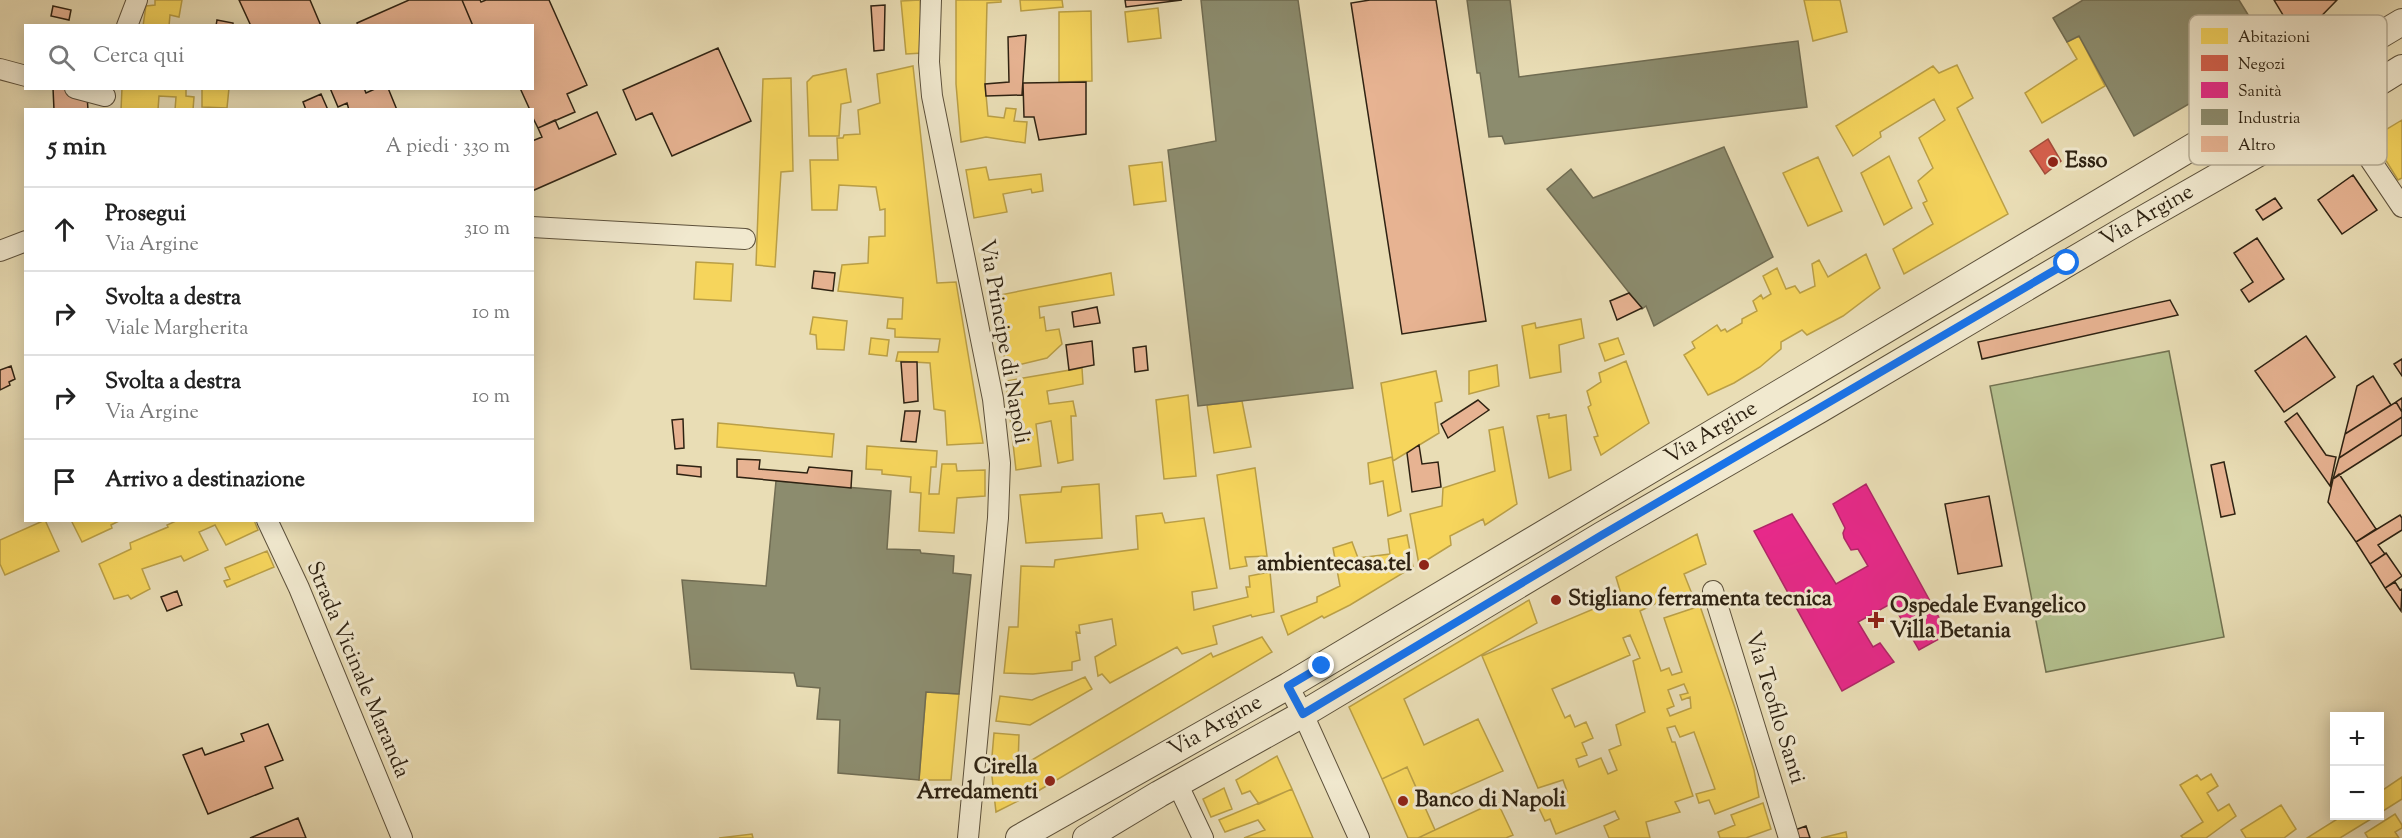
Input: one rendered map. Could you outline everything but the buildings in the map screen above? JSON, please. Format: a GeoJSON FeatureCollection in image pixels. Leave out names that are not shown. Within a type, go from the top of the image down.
{"type":"FeatureCollection","features":[{"type":"Feature","properties":{"kind":"street"},"geometry":{"type":"LineString","coordinates":[[128,24],[138,0]]}},
{"type":"Feature","properties":{"kind":"street","name":"Via Principe di Napoli"},"geometry":{"type":"LineString","coordinates":[[931,0],[929,62],[932,96],[993,399],[1000,463],[998,518],[968,838]]}},
{"type":"Feature","properties":{"kind":"street","name":"Via Argine"},"geometry":{"type":"LineString","coordinates":[[2387,31],[2402,22]]}},
{"type":"Feature","properties":{"kind":"street","name":"Via Argine"},"geometry":{"type":"LineString","coordinates":[[2387,77],[2402,68]]}},
{"type":"Feature","properties":{"kind":"street"},"geometry":{"type":"LineString","coordinates":[[0,69],[24,75]]}},
{"type":"Feature","properties":{"kind":"street"},"geometry":{"type":"LineString","coordinates":[[81,90],[106,98]]}},
{"type":"Feature","properties":{"kind":"street","name":"Via Argine"},"geometry":{"type":"LineString","coordinates":[[1019,838],[1288,686],[2189,149]]}},
{"type":"Feature","properties":{"kind":"street","name":"Via Argine"},"geometry":{"type":"LineString","coordinates":[[1086,838],[1177,783],[1303,714],[1602,535],[2238,165]]}},
{"type":"Feature","properties":{"kind":"street"},"geometry":{"type":"LineString","coordinates":[[2374,165],[2402,207]]}},
{"type":"Feature","properties":{"kind":"street"},"geometry":{"type":"LineString","coordinates":[[534,227],[746,239]]}},
{"type":"Feature","properties":{"kind":"street"},"geometry":{"type":"LineString","coordinates":[[0,251],[24,243]]}},
{"type":"Feature","properties":{"kind":"street","name":"Strada Vicinale Maranda"},"geometry":{"type":"LineString","coordinates":[[268,522],[299,588],[402,838]]}},
{"type":"Feature","properties":{"kind":"street","name":"Via Teofilo Santi"},"geometry":{"type":"LineString","coordinates":[[1713,591],[1789,838]]}},
{"type":"Feature","properties":{"kind":"street"},"geometry":{"type":"LineString","coordinates":[[1288,686],[1359,838]]}},
{"type":"Feature","properties":{"kind":"street"},"geometry":{"type":"LineString","coordinates":[[1177,783],[1203,838]]}},
{"type":"Feature","properties":{"kind":"green space"},"geometry":{"type":"Polygon","coordinates":[[[2169,351],[2224,637],[2046,672],[1990,386],[2169,351]]]}},
{"type":"Feature","properties":{"kind":"place","name":"Esso"},"geometry":{"type":"Point","coordinates":[2053,162]}},
{"type":"Feature","properties":{"kind":"place","name":"ambientecasa.tel"},"geometry":{"type":"Point","coordinates":[1424,565]}},
{"type":"Feature","properties":{"kind":"place","name":"Stigliano ferramenta tecnica"},"geometry":{"type":"Point","coordinates":[1556,600]}},
{"type":"Feature","properties":{"kind":"place","name":"Ospedale Evangelico Villa Betania"},"geometry":{"type":"Point","coordinates":[1876,620]}},
{"type":"Feature","properties":{"kind":"place","name":"Cirella Arredamenti"},"geometry":{"type":"Point","coordinates":[1050,781]}},
{"type":"Feature","properties":{"kind":"place","name":"Banco di Napoli"},"geometry":{"type":"Point","coordinates":[1403,801]}},
{"type":"Feature","properties":{"kind":"route"},"geometry":{"type":"LineString","coordinates":[[1322,666],[1288,686],[1303,714],[1602,535],[2067,263]]}}]}
